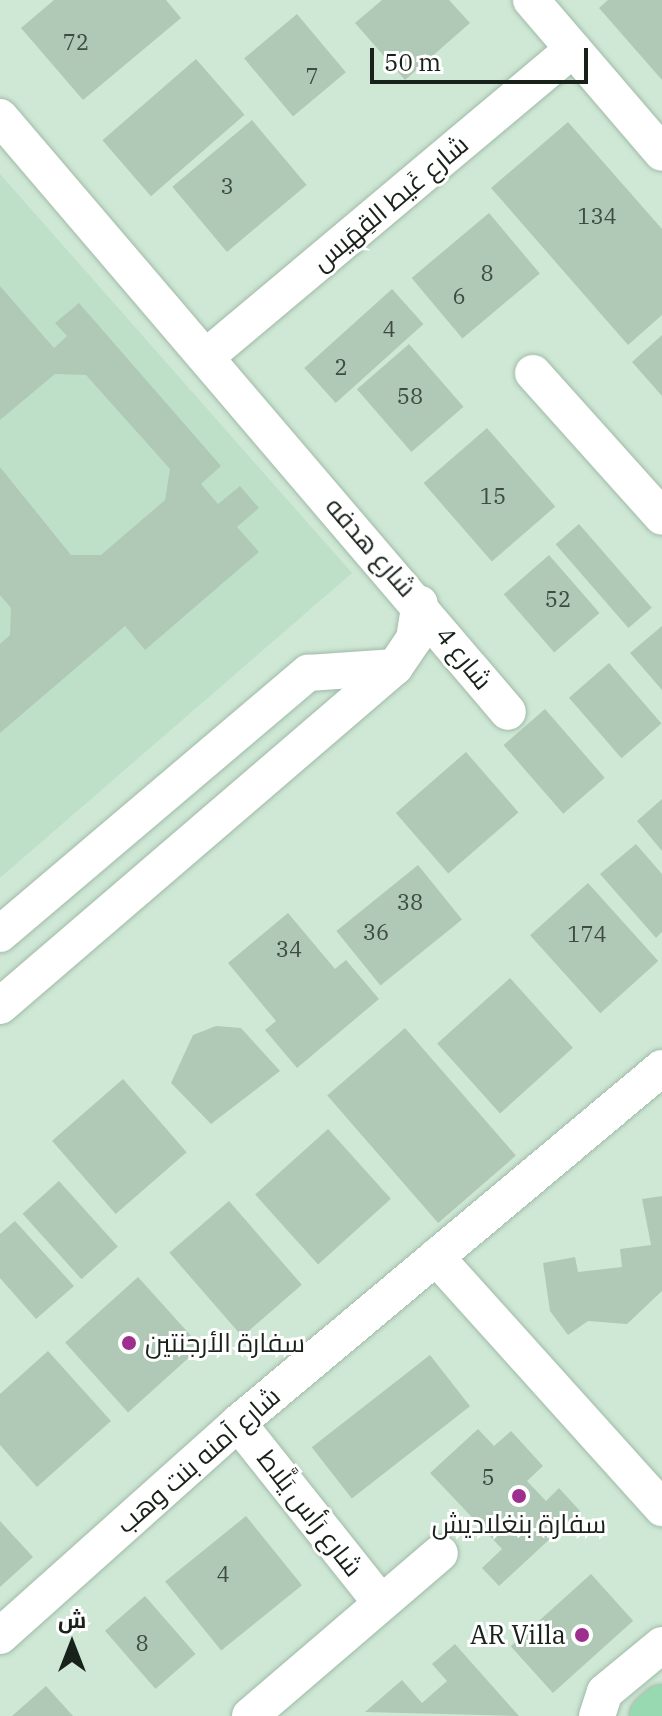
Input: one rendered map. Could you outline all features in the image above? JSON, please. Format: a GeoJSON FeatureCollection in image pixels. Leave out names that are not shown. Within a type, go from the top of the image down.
{"type":"FeatureCollection","features":[{"type":"Feature","properties":{"kind":"main road"},"geometry":{"type":"LineString","coordinates":[[652,1716],[662,1707]]}},
{"type":"Feature","properties":{"kind":"street"},"geometry":{"type":"LineString","coordinates":[[531,0],[573,49],[656,134]]}},
{"type":"Feature","properties":{"kind":"street","name":"شارع غَيط القِهَيس"},"geometry":{"type":"LineString","coordinates":[[206,357],[573,49]]}},
{"type":"Feature","properties":{"kind":"street","name":"شارع هدفه"},"geometry":{"type":"LineString","coordinates":[[0,117],[420,603],[414,639],[395,667],[0,1006]]}},
{"type":"Feature","properties":{"kind":"street"},"geometry":{"type":"LineString","coordinates":[[533,373],[662,517]]}},
{"type":"Feature","properties":{"kind":"street","name":"شارع 4"},"geometry":{"type":"LineString","coordinates":[[420,603],[508,712]]}},
{"type":"Feature","properties":{"kind":"street"},"geometry":{"type":"LineString","coordinates":[[0,934],[308,673],[395,667]]}},
{"type":"Feature","properties":{"kind":"street","name":"شارع آمنه بنت وهب"},"geometry":{"type":"LineString","coordinates":[[0,1636],[238,1423],[662,1068]]}},
{"type":"Feature","properties":{"kind":"street"},"geometry":{"type":"LineString","coordinates":[[436,1257],[662,1508]]}},
{"type":"Feature","properties":{"kind":"street","name":"شارع رَأس يَلَّاط"},"geometry":{"type":"LineString","coordinates":[[238,1423],[381,1603]]}},
{"type":"Feature","properties":{"kind":"street","name":"شارع رَأس يَلَّاط"},"geometry":{"type":"LineString","coordinates":[[250,1716],[440,1553]]}},
{"type":"Feature","properties":{"kind":"street"},"geometry":{"type":"LineString","coordinates":[[597,1716],[605,1692],[662,1645]]}},
{"type":"Feature","properties":{"kind":"shaded area"},"geometry":{"type":"Polygon","coordinates":[[[0,174],[352,573],[0,878],[0,174]]]}},
{"type":"Feature","properties":{"kind":"building"},"geometry":{"type":"Polygon","coordinates":[[[54,0],[166,0],[181,18],[83,100],[21,28],[54,0]]]}},
{"type":"Feature","properties":{"kind":"building"},"geometry":{"type":"Polygon","coordinates":[[[382,0],[449,0],[470,23],[405,80],[355,23],[382,0]]]}},
{"type":"Feature","properties":{"kind":"building"},"geometry":{"type":"Polygon","coordinates":[[[608,0],[662,0],[662,80],[599,8],[608,0]]]}},
{"type":"Feature","properties":{"kind":"building"},"geometry":{"type":"Polygon","coordinates":[[[297,14],[346,72],[293,117],[244,58],[297,14]]]}},
{"type":"Feature","properties":{"kind":"building"},"geometry":{"type":"Polygon","coordinates":[[[196,59],[245,115],[151,196],[102,140],[196,59]]]}},
{"type":"Feature","properties":{"kind":"building"},"geometry":{"type":"Polygon","coordinates":[[[252,120],[307,185],[227,252],[172,187],[252,120]]]}},
{"type":"Feature","properties":{"kind":"building"},"geometry":{"type":"Polygon","coordinates":[[[568,122],[662,229],[662,315],[628,345],[491,188],[568,122]]]}},
{"type":"Feature","properties":{"kind":"building"},"geometry":{"type":"Polygon","coordinates":[[[489,213],[540,274],[462,338],[412,278],[489,213]]]}},
{"type":"Feature","properties":{"kind":"building"},"geometry":{"type":"Polygon","coordinates":[[[0,286],[54,348],[67,336],[55,323],[79,303],[221,466],[201,484],[218,504],[240,486],[259,508],[237,527],[259,552],[145,650],[125,626],[0,733],[0,644],[10,635],[11,608],[0,595],[0,467],[71,555],[101,555],[165,500],[170,469],[86,375],[55,374],[0,420],[0,286]]]}},
{"type":"Feature","properties":{"kind":"building"},"geometry":{"type":"Polygon","coordinates":[[[392,289],[423,324],[336,403],[304,368],[392,289]]]}},
{"type":"Feature","properties":{"kind":"building"},"geometry":{"type":"Polygon","coordinates":[[[662,335],[662,396],[632,362],[662,335]]]}},
{"type":"Feature","properties":{"kind":"building"},"geometry":{"type":"Polygon","coordinates":[[[409,344],[463,407],[411,452],[357,389],[409,344]]]}},
{"type":"Feature","properties":{"kind":"building"},"geometry":{"type":"Polygon","coordinates":[[[487,428],[555,506],[492,562],[424,483],[487,428]]]}},
{"type":"Feature","properties":{"kind":"building"},"geometry":{"type":"Polygon","coordinates":[[[579,524],[652,608],[628,628],[556,544],[579,524]]]}},
{"type":"Feature","properties":{"kind":"building"},"geometry":{"type":"Polygon","coordinates":[[[549,555],[600,613],[554,652],[504,594],[549,555]]]}},
{"type":"Feature","properties":{"kind":"building"},"geometry":{"type":"Polygon","coordinates":[[[662,626],[662,690],[630,653],[662,626]]]}},
{"type":"Feature","properties":{"kind":"building"},"geometry":{"type":"Polygon","coordinates":[[[609,663],[661,723],[621,758],[569,698],[609,663]]]}},
{"type":"Feature","properties":{"kind":"building"},"geometry":{"type":"Polygon","coordinates":[[[545,709],[605,778],[563,814],[503,745],[545,709]]]}},
{"type":"Feature","properties":{"kind":"building"},"geometry":{"type":"Polygon","coordinates":[[[466,752],[518,812],[448,873],[396,813],[466,752]]]}},
{"type":"Feature","properties":{"kind":"building"},"geometry":{"type":"Polygon","coordinates":[[[662,799],[662,851],[637,821],[662,799]]]}},
{"type":"Feature","properties":{"kind":"building"},"geometry":{"type":"Polygon","coordinates":[[[636,844],[662,874],[662,932],[656,938],[600,874],[636,844]]]}},
{"type":"Feature","properties":{"kind":"building"},"geometry":{"type":"Polygon","coordinates":[[[418,865],[462,919],[380,985],[336,931],[418,865]]]}},
{"type":"Feature","properties":{"kind":"building"},"geometry":{"type":"Polygon","coordinates":[[[588,883],[658,961],[600,1013],[530,935],[588,883]]]}},
{"type":"Feature","properties":{"kind":"building"},"geometry":{"type":"Polygon","coordinates":[[[288,913],[335,969],[346,960],[379,999],[297,1068],[265,1030],[276,1021],[228,963],[288,913]]]}},
{"type":"Feature","properties":{"kind":"building"},"geometry":{"type":"Polygon","coordinates":[[[510,978],[573,1048],[500,1113],[437,1044],[510,978]]]}},
{"type":"Feature","properties":{"kind":"building"},"geometry":{"type":"Polygon","coordinates":[[[216,1026],[241,1028],[280,1071],[211,1124],[171,1083],[193,1035],[216,1026]]]}},
{"type":"Feature","properties":{"kind":"building"},"geometry":{"type":"Polygon","coordinates":[[[405,1028],[516,1156],[438,1223],[327,1096],[405,1028]]]}},
{"type":"Feature","properties":{"kind":"building"},"geometry":{"type":"Polygon","coordinates":[[[123,1079],[187,1152],[116,1214],[52,1141],[123,1079]]]}},
{"type":"Feature","properties":{"kind":"building"},"geometry":{"type":"Polygon","coordinates":[[[328,1129],[391,1199],[318,1264],[255,1195],[328,1129]]]}},
{"type":"Feature","properties":{"kind":"building"},"geometry":{"type":"Polygon","coordinates":[[[59,1181],[118,1246],[81,1279],[23,1214],[59,1181]]]}},
{"type":"Feature","properties":{"kind":"building"},"geometry":{"type":"Polygon","coordinates":[[[662,1196],[662,1291],[627,1324],[588,1321],[568,1335],[550,1311],[543,1263],[575,1257],[578,1272],[622,1267],[620,1249],[651,1245],[642,1199],[662,1196]]]}},
{"type":"Feature","properties":{"kind":"building"},"geometry":{"type":"Polygon","coordinates":[[[229,1201],[302,1285],[242,1337],[169,1253],[229,1201]]]}},
{"type":"Feature","properties":{"kind":"building"},"geometry":{"type":"Polygon","coordinates":[[[15,1221],[74,1286],[36,1319],[0,1278],[0,1234],[15,1221]]]}},
{"type":"Feature","properties":{"kind":"building"},"geometry":{"type":"Polygon","coordinates":[[[138,1277],[201,1347],[128,1412],[65,1343],[138,1277]]]}},
{"type":"Feature","properties":{"kind":"building"},"geometry":{"type":"Polygon","coordinates":[[[48,1351],[111,1421],[37,1487],[0,1445],[0,1394],[48,1351]]]}},
{"type":"Feature","properties":{"kind":"building"},"geometry":{"type":"Polygon","coordinates":[[[430,1355],[470,1406],[352,1499],[312,1447],[430,1355]]]}},
{"type":"Feature","properties":{"kind":"building"},"geometry":{"type":"Polygon","coordinates":[[[478,1429],[494,1446],[511,1431],[543,1466],[527,1481],[546,1501],[559,1488],[580,1511],[499,1586],[482,1568],[502,1549],[430,1473],[478,1429]]]}},
{"type":"Feature","properties":{"kind":"building"},"geometry":{"type":"Polygon","coordinates":[[[246,1516],[302,1585],[221,1651],[165,1581],[246,1516]]]}},
{"type":"Feature","properties":{"kind":"building"},"geometry":{"type":"Polygon","coordinates":[[[0,1521],[33,1557],[0,1587],[0,1521]]]}},
{"type":"Feature","properties":{"kind":"building"},"geometry":{"type":"Polygon","coordinates":[[[591,1574],[633,1621],[553,1693],[511,1646],[591,1574]]]}},
{"type":"Feature","properties":{"kind":"building"},"geometry":{"type":"Polygon","coordinates":[[[145,1596],[196,1654],[156,1689],[105,1631],[145,1596]]]}},
{"type":"Feature","properties":{"kind":"building"},"geometry":{"type":"Polygon","coordinates":[[[455,1644],[519,1716],[365,1712],[402,1680],[422,1703],[447,1681],[432,1664],[455,1644]]]}},
{"type":"Feature","properties":{"kind":"building"},"geometry":{"type":"Polygon","coordinates":[[[46,1686],[73,1716],[12,1716],[46,1686]]]}},
{"type":"Feature","properties":{"kind":"place","name":"سفارة الأرجنتين"},"geometry":{"type":"Point","coordinates":[129,1343]}},
{"type":"Feature","properties":{"kind":"place","name":"سفارة بنغلاديش"},"geometry":{"type":"Point","coordinates":[519,1496]}},
{"type":"Feature","properties":{"kind":"place","name":"AR Villa"},"geometry":{"type":"Point","coordinates":[582,1635]}}]}
